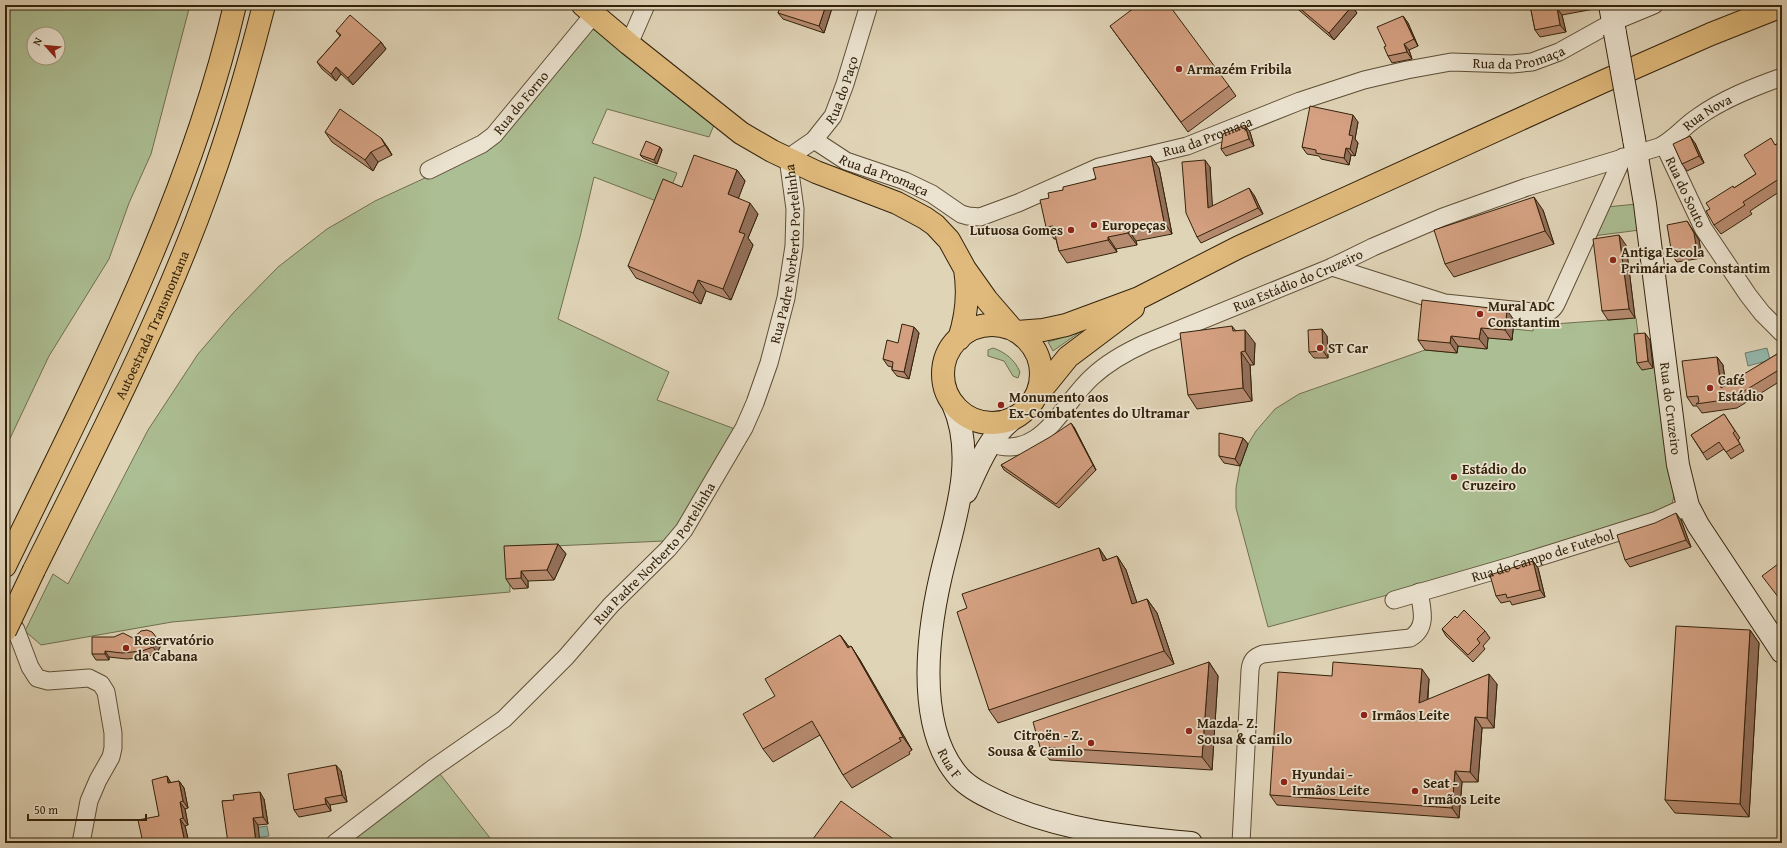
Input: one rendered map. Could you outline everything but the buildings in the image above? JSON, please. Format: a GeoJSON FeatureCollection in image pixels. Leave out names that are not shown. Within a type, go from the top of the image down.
{"type":"FeatureCollection","features":[{"type":"Feature","properties":{"kind":"main road","name":"Autoestrada Transmontana"},"geometry":{"type":"LineString","coordinates":[[7,562],[118,332],[162,231],[216,78],[235,5]]}},
{"type":"Feature","properties":{"kind":"main road","name":"Autoestrada Transmontana"},"geometry":{"type":"LineString","coordinates":[[5,631],[131,374],[184,253],[230,128],[264,5]]}},
{"type":"Feature","properties":{"kind":"main road"},"geometry":{"type":"LineString","coordinates":[[1160,288],[1068,358],[1038,394],[1031,405],[1022,414],[1011,420],[995,424],[979,422],[965,415],[953,404],[946,392],[944,370],[950,350],[959,339],[970,331],[984,326],[998,325],[1014,330],[1042,330],[1066,325],[1123,305],[1160,288],[1239,247],[1602,82],[1711,34],[1782,6]]}},
{"type":"Feature","properties":{"kind":"main road"},"geometry":{"type":"LineString","coordinates":[[589,9],[629,44],[730,125],[759,143],[816,172],[897,203],[925,218],[935,226],[949,240],[966,269],[996,311],[1030,344],[1039,363],[1041,379],[1038,394]]}},
{"type":"Feature","properties":{"kind":"main road"},"geometry":{"type":"LineString","coordinates":[[959,339],[966,311],[968,295],[966,269]]}},
{"type":"Feature","properties":{"kind":"street"},"geometry":{"type":"LineString","coordinates":[[629,44],[646,5]]}},
{"type":"Feature","properties":{"kind":"street","name":"Rua do Paço"},"geometry":{"type":"LineString","coordinates":[[788,158],[814,140],[830,120],[837,105],[869,5]]}},
{"type":"Feature","properties":{"kind":"street","name":"Rua da Promaça"},"geometry":{"type":"LineString","coordinates":[[814,140],[846,161],[905,181],[932,194],[961,214],[980,217],[1018,203],[1099,167],[1187,146],[1300,101],[1364,80],[1451,62],[1512,64],[1532,62],[1559,52],[1613,20],[1654,5]]}},
{"type":"Feature","properties":{"kind":"street","name":"Rua do Forno"},"geometry":{"type":"LineString","coordinates":[[429,170],[482,144],[494,135],[589,9]]}},
{"type":"Feature","properties":{"kind":"street","name":"Rua do Cruzeiro"},"geometry":{"type":"LineString","coordinates":[[1613,20],[1631,150],[1646,212],[1678,465],[1688,506],[1705,537],[1782,652]]}},
{"type":"Feature","properties":{"kind":"street","name":"Rua Nova"},"geometry":{"type":"LineString","coordinates":[[1631,150],[1664,145],[1692,121],[1707,111],[1743,93],[1782,77]]}},
{"type":"Feature","properties":{"kind":"street","name":"Rua do Souto"},"geometry":{"type":"LineString","coordinates":[[1664,145],[1703,228],[1748,295],[1762,313],[1782,333]]}},
{"type":"Feature","properties":{"kind":"street"},"geometry":{"type":"LineString","coordinates":[[1332,267],[1452,304],[1542,313],[1548,312],[1553,310],[1631,150]]}},
{"type":"Feature","properties":{"kind":"street","name":"Rua Estádio do Cruzeiro"},"geometry":{"type":"LineString","coordinates":[[990,444],[999,447],[1017,447],[1045,432],[1071,399],[1091,378],[1128,351],[1226,309],[1332,267],[1408,231],[1470,206],[1631,150]]}},
{"type":"Feature","properties":{"kind":"street","name":"Rua Padre Norberto Portelinha"},"geometry":{"type":"LineString","coordinates":[[335,843],[432,768],[504,719],[566,657],[611,605],[668,549],[684,530],[747,420],[762,385],[772,352],[786,298],[794,246],[795,209],[788,158]]}},
{"type":"Feature","properties":{"kind":"street"},"geometry":{"type":"LineString","coordinates":[[953,404],[961,422],[964,445],[958,508]]}},
{"type":"Feature","properties":{"kind":"street"},"geometry":{"type":"LineString","coordinates":[[958,508],[995,435],[1011,420]]}},
{"type":"Feature","properties":{"kind":"street","name":"Rua do Campo de Futebol"},"geometry":{"type":"LineString","coordinates":[[1394,600],[1514,565],[1657,520],[1688,506]]}},
{"type":"Feature","properties":{"kind":"street","name":"Rua F"},"geometry":{"type":"LineString","coordinates":[[958,508],[938,587],[930,646],[929,686],[934,723],[939,741],[956,772],[969,786],[980,793],[1012,808],[1094,838],[1191,843]]}},
{"type":"Feature","properties":{"kind":"street"},"geometry":{"type":"LineString","coordinates":[[1241,843],[1250,670],[1252,661],[1263,654],[1410,638],[1415,636],[1422,628],[1419,592]]}},
{"type":"Feature","properties":{"kind":"street"},"geometry":{"type":"LineString","coordinates":[[5,614],[16,630],[30,667],[37,678],[48,681],[89,678],[100,684],[106,692],[113,733],[113,748],[111,757],[98,780],[89,801],[81,843]]}},
{"type":"Feature","properties":{"kind":"green space"},"geometry":{"type":"Polygon","coordinates":[[[5,5],[190,5],[151,154],[129,203],[109,259],[49,356],[5,449],[5,5]]]}},
{"type":"Feature","properties":{"kind":"green space"},"geometry":{"type":"Polygon","coordinates":[[[591,27],[714,125],[709,137],[607,109],[592,143],[677,173],[664,204],[594,177],[558,319],[669,372],[657,400],[735,429],[680,521],[664,541],[509,548],[510,592],[172,622],[41,645],[25,631],[53,574],[68,584],[148,430],[198,354],[234,312],[278,267],[327,229],[375,201],[477,154],[499,141],[529,107],[591,27]]]}},
{"type":"Feature","properties":{"kind":"green space"},"geometry":{"type":"Polygon","coordinates":[[[1637,204],[1640,230],[1593,236],[1606,207],[1637,204]]]}},
{"type":"Feature","properties":{"kind":"green space","name":"Estádio do Cruzeiro"},"geometry":{"type":"Polygon","coordinates":[[[1636,318],[1639,341],[1654,339],[1674,496],[1671,507],[1410,589],[1268,627],[1236,508],[1236,488],[1240,466],[1248,444],[1256,431],[1275,409],[1299,394],[1425,350],[1457,353],[1458,346],[1486,349],[1488,338],[1512,340],[1513,329],[1533,331],[1534,320],[1554,324],[1636,318]]]}},
{"type":"Feature","properties":{"kind":"green space"},"geometry":{"type":"Polygon","coordinates":[[[1080,332],[1053,351],[1048,342],[1080,332]]]}},
{"type":"Feature","properties":{"kind":"green space"},"geometry":{"type":"Polygon","coordinates":[[[993,348],[1002,352],[1012,360],[1020,372],[1018,378],[1013,376],[1004,361],[988,356],[988,350],[993,348]]]}},
{"type":"Feature","properties":{"kind":"green space"},"geometry":{"type":"Polygon","coordinates":[[[440,774],[494,843],[348,843],[440,774]]]}},
{"type":"Feature","properties":{"kind":"water"},"geometry":{"type":"Polygon","coordinates":[[[1767,348],[1770,360],[1748,366],[1745,353],[1767,348]]]}},
{"type":"Feature","properties":{"kind":"water"},"geometry":{"type":"Polygon","coordinates":[[[267,826],[269,836],[249,839],[247,829],[267,826]]]}},
{"type":"Feature","properties":{"kind":"place","name":"Armazém Fribila"},"geometry":{"type":"Point","coordinates":[1179,69]}},
{"type":"Feature","properties":{"kind":"place","name":"Europeças"},"geometry":{"type":"Point","coordinates":[1094,225]}},
{"type":"Feature","properties":{"kind":"place","name":"Lutuosa Gomes"},"geometry":{"type":"Point","coordinates":[1071,230]}},
{"type":"Feature","properties":{"kind":"place","name":"Antiga Escola Primária de Constantim"},"geometry":{"type":"Point","coordinates":[1613,260]}},
{"type":"Feature","properties":{"kind":"place","name":"Mural ADC Constantim"},"geometry":{"type":"Point","coordinates":[1480,314]}},
{"type":"Feature","properties":{"kind":"place","name":"ST Car"},"geometry":{"type":"Point","coordinates":[1320,348]}},
{"type":"Feature","properties":{"kind":"place","name":"Café Estádio"},"geometry":{"type":"Point","coordinates":[1710,388]}},
{"type":"Feature","properties":{"kind":"place","name":"Monumento aos Ex-Combatentes do Ultramar"},"geometry":{"type":"Point","coordinates":[1001,405]}},
{"type":"Feature","properties":{"kind":"place","name":"Estádio do Cruzeiro"},"geometry":{"type":"Point","coordinates":[1454,477]}},
{"type":"Feature","properties":{"kind":"place","name":"Reservatório da Cabana"},"geometry":{"type":"Point","coordinates":[126,648]}},
{"type":"Feature","properties":{"kind":"place","name":"Irmãos Leite"},"geometry":{"type":"Point","coordinates":[1364,715]}},
{"type":"Feature","properties":{"kind":"place","name":"Mazda- Z. Sousa & Camilo"},"geometry":{"type":"Point","coordinates":[1189,731]}},
{"type":"Feature","properties":{"kind":"place","name":"Citroën - Z. Sousa & Camilo"},"geometry":{"type":"Point","coordinates":[1091,743]}},
{"type":"Feature","properties":{"kind":"place","name":"Hyundai - Irmãos Leite"},"geometry":{"type":"Point","coordinates":[1284,782]}},
{"type":"Feature","properties":{"kind":"place","name":"Seat - Irmãos Leite"},"geometry":{"type":"Point","coordinates":[1415,791]}}]}
